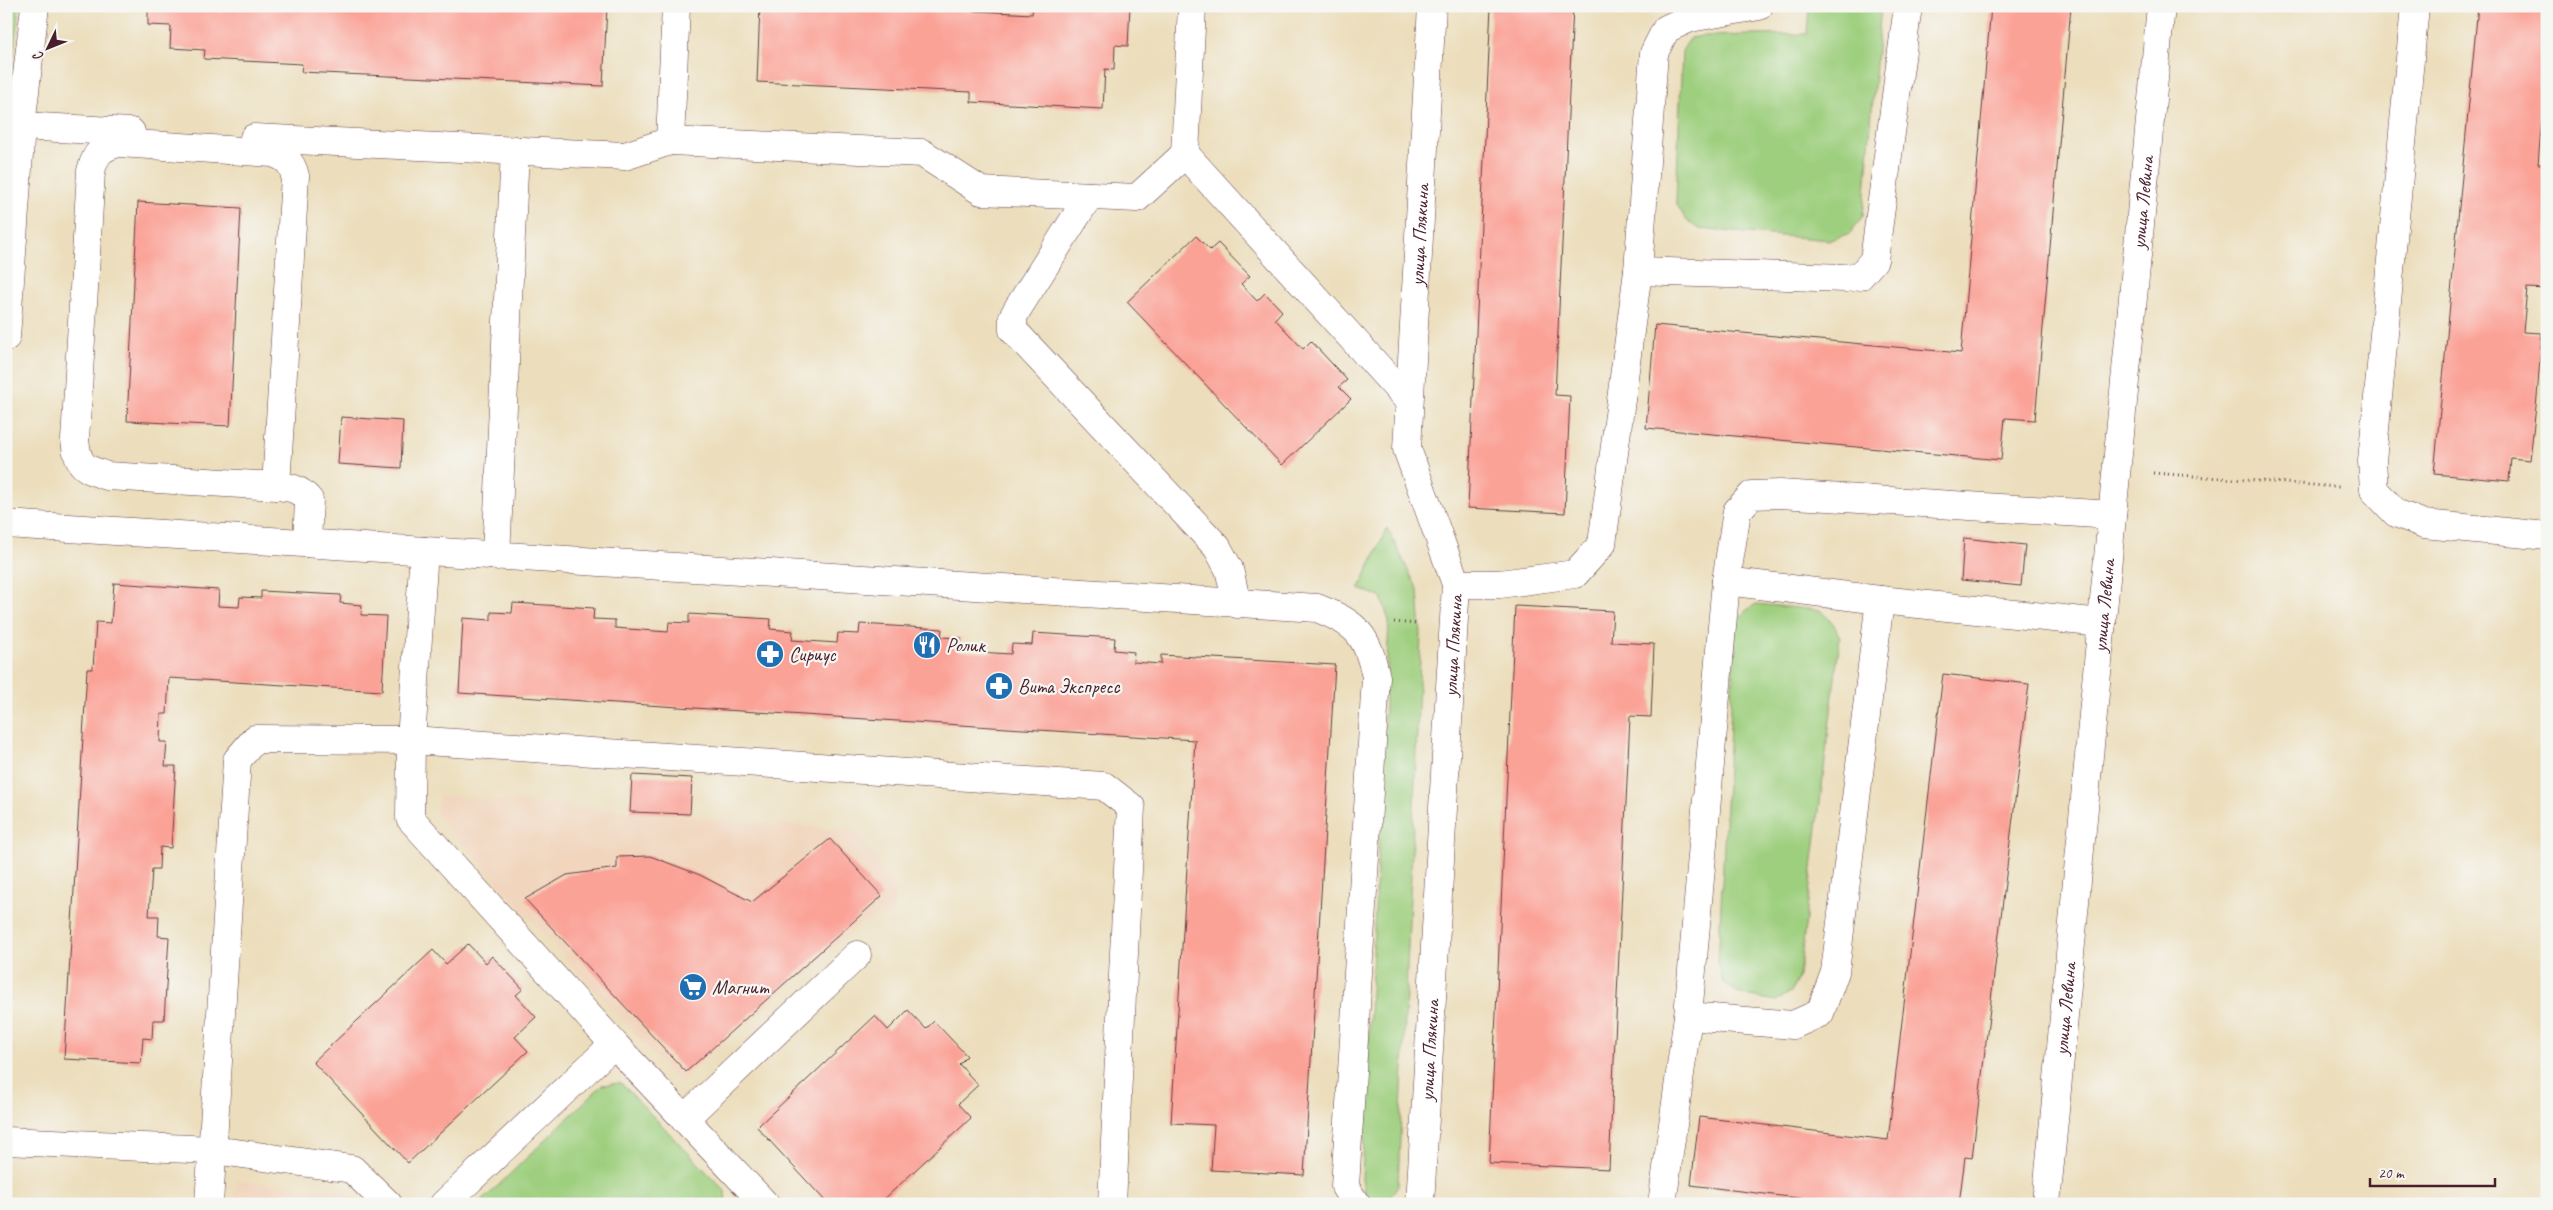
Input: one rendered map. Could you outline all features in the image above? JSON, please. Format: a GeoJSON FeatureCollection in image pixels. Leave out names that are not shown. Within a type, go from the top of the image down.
{"type":"FeatureCollection","features":[{"type":"Feature","properties":{"kind":"street"},"geometry":{"type":"LineString","coordinates":[[6,337],[21,126],[35,6]]}},
{"type":"Feature","properties":{"kind":"street"},"geometry":{"type":"LineString","coordinates":[[670,141],[676,6]]}},
{"type":"Feature","properties":{"kind":"street"},"geometry":{"type":"LineString","coordinates":[[21,126],[626,156],[670,141],[922,153],[980,191],[1137,198],[1185,154],[1192,6]]}},
{"type":"Feature","properties":{"kind":"street","name":"улица Плякина"},"geometry":{"type":"LineString","coordinates":[[1420,1204],[1456,584],[1407,450],[1432,6]]}},
{"type":"Feature","properties":{"kind":"street"},"geometry":{"type":"LineString","coordinates":[[1456,584],[1500,584],[1575,574],[1602,544],[1638,271],[1654,52],[1666,29],[1690,18],[1758,6]]}},
{"type":"Feature","properties":{"kind":"street"},"geometry":{"type":"LineString","coordinates":[[1638,271],[1844,278],[1860,276],[1874,260],[1908,6]]}},
{"type":"Feature","properties":{"kind":"street","name":"улица Левина"},"geometry":{"type":"LineString","coordinates":[[2046,1204],[2161,6]]}},
{"type":"Feature","properties":{"kind":"street"},"geometry":{"type":"LineString","coordinates":[[2415,6],[2372,461],[2374,490],[2396,513],[2424,524],[2547,536]]}},
{"type":"Feature","properties":{"kind":"street"},"geometry":{"type":"LineString","coordinates":[[276,486],[294,186],[293,166],[286,158],[273,152],[119,143],[105,146],[95,155],[91,171],[75,440],[78,459],[87,470],[107,476],[291,487],[302,492],[308,500],[308,544]]}},
{"type":"Feature","properties":{"kind":"street"},"geometry":{"type":"LineString","coordinates":[[496,556],[515,150]]}},
{"type":"Feature","properties":{"kind":"street"},"geometry":{"type":"LineString","coordinates":[[1185,154],[1410,401]]}},
{"type":"Feature","properties":{"kind":"street"},"geometry":{"type":"LineString","coordinates":[[1089,196],[1018,308],[1013,317],[1013,330],[1217,547],[1229,570],[1237,604]]}},
{"type":"Feature","properties":{"kind":"street"},"geometry":{"type":"LineString","coordinates":[[1662,1204],[1688,1016],[1726,581],[1737,511],[1752,495],[1780,494],[2112,515]]}},
{"type":"Feature","properties":{"kind":"street"},"geometry":{"type":"LineString","coordinates":[[6,524],[1317,608],[1339,616],[1359,631],[1371,654],[1376,677],[1345,1188],[1356,1204]]}},
{"type":"Feature","properties":{"kind":"street"},"geometry":{"type":"LineString","coordinates":[[424,551],[411,740],[410,818],[614,1044],[765,1204]]}},
{"type":"Feature","properties":{"kind":"street"},"geometry":{"type":"LineString","coordinates":[[1726,581],[2102,624]]}},
{"type":"Feature","properties":{"kind":"street"},"geometry":{"type":"LineString","coordinates":[[1688,1016],[1793,1025],[1820,1013],[1835,972],[1880,600]]}},
{"type":"Feature","properties":{"kind":"street"},"geometry":{"type":"LineString","coordinates":[[209,1204],[237,760],[255,739],[411,740],[1104,786],[1131,807],[1112,1204]]}},
{"type":"Feature","properties":{"kind":"street"},"geometry":{"type":"LineString","coordinates":[[684,1119],[857,955]]}},
{"type":"Feature","properties":{"kind":"street"},"geometry":{"type":"LineString","coordinates":[[444,1204],[614,1044]]}},
{"type":"Feature","properties":{"kind":"street"},"geometry":{"type":"LineString","coordinates":[[6,1141],[213,1150],[352,1169],[388,1204]]}},
{"type":"Feature","properties":{"kind":"path"},"geometry":{"type":"LineString","coordinates":[[2117,470],[2374,490]]}},
{"type":"Feature","properties":{"kind":"path"},"geometry":{"type":"LineString","coordinates":[[1395,622],[1424,624]]}},
{"type":"Feature","properties":{"kind":"shaded area"},"geometry":{"type":"Polygon","coordinates":[[[439,795],[857,831],[894,887],[894,912],[861,923],[679,1083],[436,815],[439,795]]]}},
{"type":"Feature","properties":{"kind":"shaded area"},"geometry":{"type":"Polygon","coordinates":[[[236,1180],[345,1191],[357,1204],[235,1204],[236,1180]]]}},
{"type":"Feature","properties":{"kind":"green space"},"geometry":{"type":"Polygon","coordinates":[[[6,6],[19,6],[6,126],[6,6]]]}},
{"type":"Feature","properties":{"kind":"green space"},"geometry":{"type":"Polygon","coordinates":[[[1809,6],[1881,6],[1863,216],[1850,233],[1830,240],[1699,229],[1686,220],[1676,203],[1682,51],[1690,38],[1702,36],[1807,34],[1809,6]]]}},
{"type":"Feature","properties":{"kind":"green space"},"geometry":{"type":"Polygon","coordinates":[[[1387,528],[1418,590],[1421,634],[1398,1185],[1389,1199],[1379,1203],[1366,1198],[1362,1179],[1389,621],[1381,597],[1359,589],[1387,528]]]}},
{"type":"Feature","properties":{"kind":"green space"},"geometry":{"type":"Polygon","coordinates":[[[1756,604],[1820,610],[1833,623],[1840,637],[1799,976],[1791,992],[1776,1001],[1740,994],[1723,983],[1718,965],[1735,625],[1744,612],[1756,604]]]}},
{"type":"Feature","properties":{"kind":"green space"},"geometry":{"type":"Polygon","coordinates":[[[621,1083],[725,1191],[726,1204],[479,1204],[602,1085],[621,1083]]]}},
{"type":"Feature","properties":{"kind":"building"},"geometry":{"type":"Polygon","coordinates":[[[148,6],[607,6],[603,86],[301,72],[302,64],[204,59],[205,50],[170,48],[171,26],[148,25],[148,6]]]}},
{"type":"Feature","properties":{"kind":"building"},"geometry":{"type":"Polygon","coordinates":[[[760,6],[883,6],[1032,14],[1033,6],[1130,6],[1128,46],[1115,45],[1114,70],[1105,69],[1103,109],[971,102],[971,92],[757,82],[760,6]]]}},
{"type":"Feature","properties":{"kind":"building"},"geometry":{"type":"Polygon","coordinates":[[[1491,6],[1573,6],[1555,395],[1570,396],[1565,513],[1468,508],[1491,6]]]}},
{"type":"Feature","properties":{"kind":"building"},"geometry":{"type":"Polygon","coordinates":[[[1991,6],[2071,6],[2035,420],[2005,418],[2001,460],[1646,428],[1655,325],[1961,353],[1991,6]]]}},
{"type":"Feature","properties":{"kind":"building"},"geometry":{"type":"Polygon","coordinates":[[[2478,6],[2547,6],[2547,118],[2542,118],[2538,164],[2547,164],[2547,285],[2546,289],[2527,288],[2523,332],[2542,333],[2537,397],[2530,460],[2511,458],[2509,481],[2434,474],[2478,6]]]}},
{"type":"Feature","properties":{"kind":"building"},"geometry":{"type":"Polygon","coordinates":[[[138,202],[241,208],[230,426],[127,421],[138,202]]]}},
{"type":"Feature","properties":{"kind":"building"},"geometry":{"type":"Polygon","coordinates":[[[1196,236],[1210,250],[1218,243],[1250,276],[1241,284],[1257,301],[1265,293],[1282,311],[1275,319],[1303,349],[1311,341],[1347,380],[1339,387],[1351,399],[1282,465],[1127,302],[1196,236]]]}},
{"type":"Feature","properties":{"kind":"building"},"geometry":{"type":"Polygon","coordinates":[[[341,417],[403,421],[401,468],[338,464],[341,417]]]}},
{"type":"Feature","properties":{"kind":"building"},"geometry":{"type":"Polygon","coordinates":[[[1964,538],[2025,545],[2021,586],[1961,580],[1964,538]]]}},
{"type":"Feature","properties":{"kind":"building"},"geometry":{"type":"Polygon","coordinates":[[[114,583],[219,590],[218,606],[239,607],[240,597],[261,598],[261,591],[341,595],[340,603],[362,605],[361,615],[386,616],[382,691],[169,678],[167,714],[161,714],[160,742],[167,742],[165,766],[176,766],[171,848],[160,847],[159,869],[152,869],[149,916],[159,916],[158,936],[169,937],[164,1020],[153,1020],[152,1039],[143,1038],[141,1063],[64,1059],[87,669],[93,669],[96,622],[111,623],[114,583]]]}},
{"type":"Feature","properties":{"kind":"building"},"geometry":{"type":"Polygon","coordinates":[[[513,603],[594,608],[593,619],[615,620],[615,628],[668,632],[669,622],[689,623],[689,614],[771,619],[770,629],[793,631],[792,640],[837,643],[838,633],[859,634],[860,624],[942,629],[941,637],[961,638],[960,651],[1011,654],[1012,644],[1032,645],[1033,633],[1115,638],[1114,650],[1134,652],[1133,662],[1161,664],[1161,655],[1335,665],[1304,1175],[1211,1170],[1214,1125],[1171,1123],[1195,740],[459,693],[463,618],[491,620],[491,612],[512,613],[513,603]]]}},
{"type":"Feature","properties":{"kind":"building"},"geometry":{"type":"Polygon","coordinates":[[[1515,606],[1613,611],[1611,642],[1654,644],[1651,717],[1630,716],[1609,1169],[1489,1163],[1515,606]]]}},
{"type":"Feature","properties":{"kind":"building"},"geometry":{"type":"Polygon","coordinates":[[[1943,674],[2029,684],[1972,1158],[1965,1157],[1959,1204],[1847,1204],[1691,1185],[1699,1117],[1888,1140],[1943,674]]]}},
{"type":"Feature","properties":{"kind":"building"},"geometry":{"type":"Polygon","coordinates":[[[632,775],[692,778],[690,814],[630,812],[632,775]]]}},
{"type":"Feature","properties":{"kind":"building","name":"Магнит"},"geometry":{"type":"Polygon","coordinates":[[[830,839],[882,896],[686,1072],[525,899],[567,875],[617,868],[617,857],[650,856],[700,875],[752,902],[830,839]]]}},
{"type":"Feature","properties":{"kind":"building"},"geometry":{"type":"Polygon","coordinates":[[[468,944],[486,963],[492,956],[523,989],[516,995],[536,1017],[515,1037],[528,1051],[408,1163],[313,1062],[433,950],[446,964],[468,944]]]}},
{"type":"Feature","properties":{"kind":"building"},"geometry":{"type":"Polygon","coordinates":[[[908,1010],[926,1029],[934,1021],[967,1056],[959,1064],[978,1085],[958,1104],[971,1118],[879,1204],[828,1204],[757,1127],[875,1016],[888,1030],[908,1010]]]}},
{"type":"Feature","properties":{"kind":"place","name":"Ролик"},"geometry":{"type":"Point","coordinates":[927,645]}},
{"type":"Feature","properties":{"kind":"place","name":"Сириус"},"geometry":{"type":"Point","coordinates":[770,654]}},
{"type":"Feature","properties":{"kind":"place","name":"Вита Экспресс"},"geometry":{"type":"Point","coordinates":[999,686]}},
{"type":"Feature","properties":{"kind":"place","name":"Магнит"},"geometry":{"type":"Point","coordinates":[693,987]}}]}
